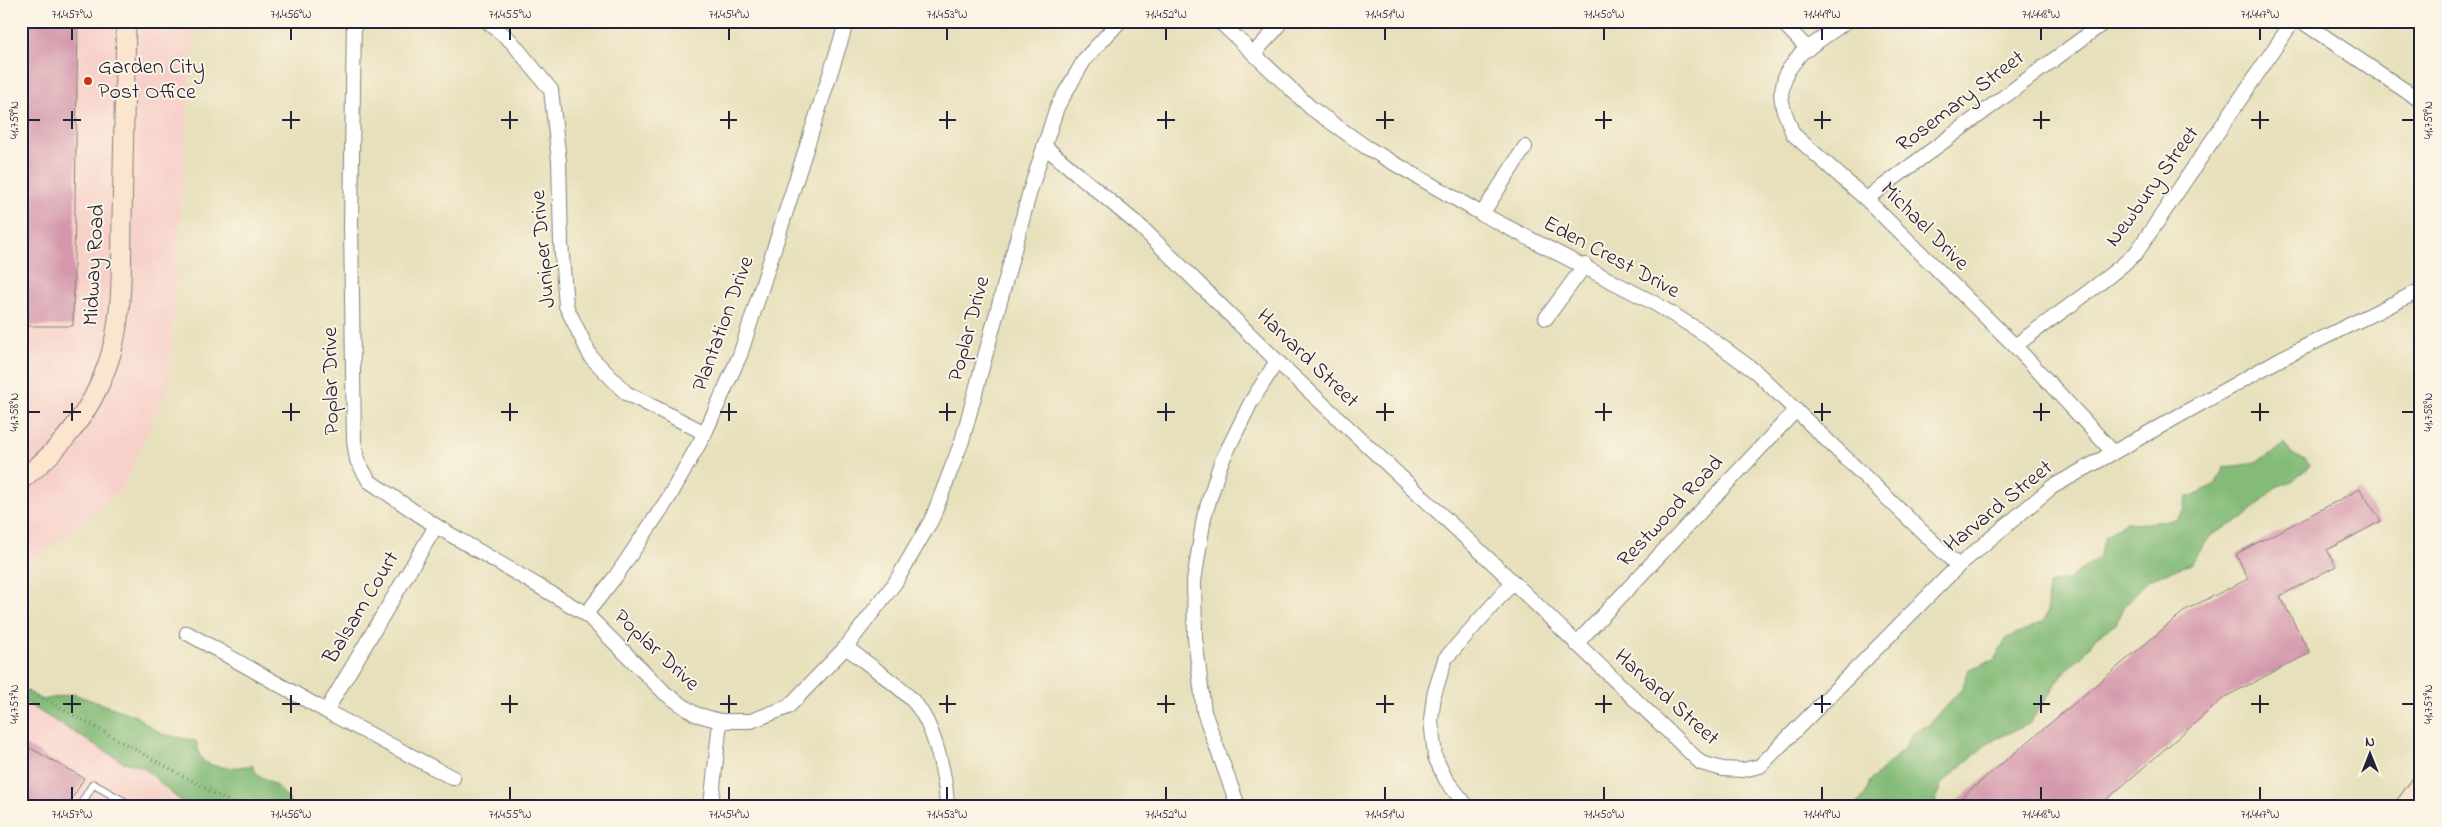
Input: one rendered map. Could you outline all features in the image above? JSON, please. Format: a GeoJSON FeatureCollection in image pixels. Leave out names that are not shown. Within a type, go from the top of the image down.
{"type":"FeatureCollection","features":[{"type":"Feature","properties":{"kind":"street","name":"Midway Road"},"geometry":{"type":"LineString","coordinates":[[21,480],[36,468],[82,419],[107,366],[117,330],[121,280],[126,21]]}},
{"type":"Feature","properties":{"kind":"street","name":"Poplar Drive"},"geometry":{"type":"LineString","coordinates":[[354,21],[351,225],[354,441],[358,460],[369,481],[436,526],[586,614],[666,694],[695,714],[720,721],[751,721],[788,707],[846,647],[895,583],[932,519],[962,441],[1044,146],[1057,107],[1085,59],[1120,21]]}},
{"type":"Feature","properties":{"kind":"street","name":"Juniper Drive"},"geometry":{"type":"LineString","coordinates":[[487,21],[511,41],[551,90],[559,161],[561,243],[566,306],[591,356],[626,393],[705,433]]}},
{"type":"Feature","properties":{"kind":"street","name":"Plantation Drive"},"geometry":{"type":"LineString","coordinates":[[586,614],[616,576],[668,499],[705,433],[740,355],[847,21]]}},
{"type":"Feature","properties":{"kind":"street","name":"Eden Crest Drive"},"geometry":{"type":"LineString","coordinates":[[1219,21],[1310,108],[1366,147],[1482,214],[1585,265],[1654,303],[1700,331],[1756,372],[1958,566]]}},
{"type":"Feature","properties":{"kind":"street"},"geometry":{"type":"LineString","coordinates":[[1254,53],[1277,28],[1280,21]]}},
{"type":"Feature","properties":{"kind":"street"},"geometry":{"type":"LineString","coordinates":[[1781,21],[1808,49]]}},
{"type":"Feature","properties":{"kind":"street","name":"Michael Drive"},"geometry":{"type":"LineString","coordinates":[[1847,21],[1801,53],[1786,73],[1781,94],[1784,113],[1793,134],[1866,199],[2015,346],[2114,452]]}},
{"type":"Feature","properties":{"kind":"street","name":"Rosemary Street"},"geometry":{"type":"LineString","coordinates":[[1866,199],[2106,21]]}},
{"type":"Feature","properties":{"kind":"street","name":"Newbury Street"},"geometry":{"type":"LineString","coordinates":[[2015,346],[2075,300],[2108,279],[2136,253],[2293,21]]}},
{"type":"Feature","properties":{"kind":"street"},"geometry":{"type":"LineString","coordinates":[[2301,21],[2421,101]]}},
{"type":"Feature","properties":{"kind":"street","name":"Harvard Street"},"geometry":{"type":"LineString","coordinates":[[1044,146],[1142,228],[1277,361],[1513,582],[1701,763],[1723,769],[1743,770],[1760,766],[1958,566],[2052,487],[2282,358],[2421,290]]}},
{"type":"Feature","properties":{"kind":"street"},"geometry":{"type":"LineString","coordinates":[[1482,214],[1525,147]]}},
{"type":"Feature","properties":{"kind":"street"},"geometry":{"type":"LineString","coordinates":[[1546,318],[1585,265]]}},
{"type":"Feature","properties":{"kind":"street"},"geometry":{"type":"LineString","coordinates":[[1238,806],[1204,712],[1195,638],[1194,581],[1204,517],[1220,465],[1251,402],[1277,361]]}},
{"type":"Feature","properties":{"kind":"street","name":"Restwood Road"},"geometry":{"type":"LineString","coordinates":[[1576,644],[1796,410]]}},
{"type":"Feature","properties":{"kind":"street","name":"Balsam Court"},"geometry":{"type":"LineString","coordinates":[[326,711],[436,526]]}},
{"type":"Feature","properties":{"kind":"street"},"geometry":{"type":"LineString","coordinates":[[1467,806],[1446,780],[1435,756],[1431,720],[1434,695],[1445,659],[1513,582]]}},
{"type":"Feature","properties":{"kind":"street"},"geometry":{"type":"LineString","coordinates":[[187,633],[326,711],[453,778]]}},
{"type":"Feature","properties":{"kind":"street"},"geometry":{"type":"LineString","coordinates":[[846,647],[913,701],[927,722],[937,750],[947,792],[947,806]]}},
{"type":"Feature","properties":{"kind":"street"},"geometry":{"type":"LineString","coordinates":[[711,806],[720,721]]}},
{"type":"Feature","properties":{"kind":"street"},"geometry":{"type":"LineString","coordinates":[[2405,806],[2421,784]]}},
{"type":"Feature","properties":{"kind":"lane"},"geometry":{"type":"LineString","coordinates":[[80,806],[93,784],[132,806]]}},
{"type":"Feature","properties":{"kind":"path"},"geometry":{"type":"LineString","coordinates":[[21,686],[236,806]]}},
{"type":"Feature","properties":{"kind":"shaded area"},"geometry":{"type":"Polygon","coordinates":[[[21,21],[194,21],[169,383],[123,487],[98,510],[21,570],[21,21]]]}},
{"type":"Feature","properties":{"kind":"shaded area"},"geometry":{"type":"Polygon","coordinates":[[[21,700],[123,762],[140,766],[166,790],[190,806],[21,806],[21,700]]]}},
{"type":"Feature","properties":{"kind":"green space"},"geometry":{"type":"Polygon","coordinates":[[[2284,443],[2292,455],[2306,460],[2310,466],[2294,480],[2276,487],[2244,518],[2211,535],[2191,564],[2149,579],[2123,607],[2116,624],[2096,637],[2081,658],[2066,669],[2029,724],[1989,742],[1941,784],[1934,806],[1856,806],[1865,795],[1870,781],[1905,748],[1912,732],[1927,726],[1962,689],[1969,669],[1994,660],[2007,638],[2043,622],[2047,612],[2048,584],[2069,579],[2099,557],[2105,537],[2126,521],[2134,524],[2176,520],[2184,510],[2187,498],[2215,485],[2224,467],[2256,461],[2270,454],[2284,443]]]}},
{"type":"Feature","properties":{"kind":"green space"},"geometry":{"type":"Polygon","coordinates":[[[21,688],[42,700],[73,694],[134,715],[161,734],[196,741],[200,756],[209,764],[224,767],[252,765],[257,775],[278,787],[292,806],[190,806],[176,797],[145,769],[123,762],[21,700],[21,688]]]}},
{"type":"Feature","properties":{"kind":"building"},"geometry":{"type":"Polygon","coordinates":[[[21,21],[78,21],[73,326],[21,326],[21,21]]]}},
{"type":"Feature","properties":{"kind":"building"},"geometry":{"type":"Polygon","coordinates":[[[2360,489],[2381,521],[2327,550],[2336,566],[2280,596],[2310,653],[2225,697],[2099,806],[1951,806],[2187,609],[2248,579],[2236,554],[2360,489]]]}},
{"type":"Feature","properties":{"kind":"building"},"geometry":{"type":"Polygon","coordinates":[[[21,743],[84,778],[68,806],[21,806],[21,743]]]}},
{"type":"Feature","properties":{"kind":"place","name":"Garden City Post Office"},"geometry":{"type":"Point","coordinates":[88,81]}}]}
